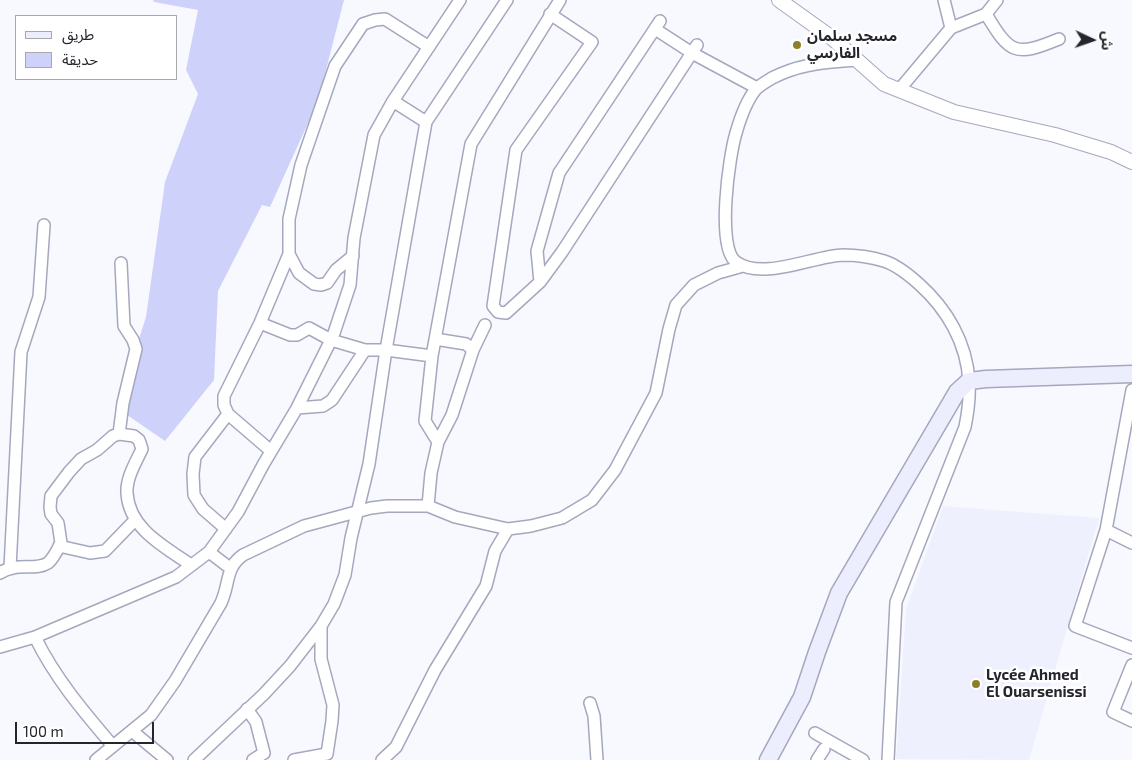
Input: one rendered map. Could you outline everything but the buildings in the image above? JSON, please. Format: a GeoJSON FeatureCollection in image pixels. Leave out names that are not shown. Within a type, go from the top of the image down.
{"type":"FeatureCollection","features":[{"type":"Feature","properties":{"kind":"main road"},"geometry":{"type":"LineString","coordinates":[[768,760],[784,734],[802,697],[816,652],[839,593],[957,392],[969,381],[1002,378],[1132,374]]}},
{"type":"Feature","properties":{"kind":"street"},"geometry":{"type":"LineString","coordinates":[[0,647],[35,637],[176,577],[210,552],[238,512],[297,408],[331,340],[350,285],[354,238],[374,135],[393,102],[460,0]]}},
{"type":"Feature","properties":{"kind":"street"},"geometry":{"type":"LineString","coordinates":[[194,760],[264,694],[290,666],[321,626],[334,604],[345,574],[369,464],[386,350],[426,122],[507,0]]}},
{"type":"Feature","properties":{"kind":"street"},"geometry":{"type":"LineString","coordinates":[[438,442],[424,421],[432,356],[471,144],[560,0]]}},
{"type":"Feature","properties":{"kind":"street"},"geometry":{"type":"LineString","coordinates":[[779,0],[832,38],[884,84],[954,112],[1055,135],[1111,152],[1132,162]]}},
{"type":"Feature","properties":{"kind":"street"},"geometry":{"type":"LineString","coordinates":[[944,0],[951,28]]}},
{"type":"Feature","properties":{"kind":"street"},"geometry":{"type":"LineString","coordinates":[[899,90],[951,28],[986,14],[997,0]]}},
{"type":"Feature","properties":{"kind":"street"},"geometry":{"type":"LineString","coordinates":[[550,14],[592,42],[516,150],[493,306],[494,310],[498,312],[506,313],[540,282],[562,252],[695,49]]}},
{"type":"Feature","properties":{"kind":"street"},"geometry":{"type":"LineString","coordinates":[[986,14],[1006,44],[1016,49],[1028,50],[1059,39]]}},
{"type":"Feature","properties":{"kind":"street"},"geometry":{"type":"LineString","coordinates":[[271,451],[228,414],[224,405],[224,396],[260,323],[289,254],[290,219],[301,166],[335,66],[363,24],[375,20],[385,20],[429,47]]}},
{"type":"Feature","properties":{"kind":"street"},"geometry":{"type":"LineString","coordinates":[[540,282],[536,251],[559,173],[658,25],[757,88]]}},
{"type":"Feature","properties":{"kind":"street"},"geometry":{"type":"LineString","coordinates":[[856,60],[804,66],[778,75],[757,88],[744,108],[735,134],[729,165],[726,232],[728,249],[734,261],[752,269],[781,267],[842,255],[886,261],[909,275],[931,295],[945,312],[955,329],[964,355],[969,381],[969,406],[965,427],[896,602],[888,760]]}},
{"type":"Feature","properties":{"kind":"street"},"geometry":{"type":"LineString","coordinates":[[393,102],[426,122]]}},
{"type":"Feature","properties":{"kind":"street"},"geometry":{"type":"LineString","coordinates":[[44,225],[39,297],[20,352],[5,570],[19,566],[41,566],[49,562],[61,543],[58,523],[51,514],[51,496],[68,472],[81,459],[97,450],[113,436],[119,434],[134,436],[139,440],[142,449],[132,469],[127,492],[130,509],[135,520],[148,534],[191,566]]}},
{"type":"Feature","properties":{"kind":"street"},"geometry":{"type":"LineString","coordinates":[[289,254],[299,273],[314,284],[322,285],[327,283],[336,270],[353,256]]}},
{"type":"Feature","properties":{"kind":"street"},"geometry":{"type":"LineString","coordinates":[[119,434],[123,404],[136,349],[133,340],[124,326],[121,263]]}},
{"type":"Feature","properties":{"kind":"street"},"geometry":{"type":"LineString","coordinates":[[96,760],[151,715],[175,681],[227,591],[230,568],[243,555],[304,526],[371,508],[428,506],[455,517],[508,529],[531,526],[562,518],[592,500],[616,470],[656,393],[669,329],[676,305],[694,285],[718,273],[743,266]]}},
{"type":"Feature","properties":{"kind":"street"},"geometry":{"type":"LineString","coordinates":[[260,323],[290,335],[298,335],[309,328],[331,340],[365,350],[386,350],[432,356]]}},
{"type":"Feature","properties":{"kind":"street"},"geometry":{"type":"LineString","coordinates":[[428,506],[431,473],[438,442],[452,415],[473,350],[485,325]]}},
{"type":"Feature","properties":{"kind":"street"},"geometry":{"type":"LineString","coordinates":[[435,339],[466,344],[473,350]]}},
{"type":"Feature","properties":{"kind":"street"},"geometry":{"type":"LineString","coordinates":[[297,408],[324,406],[332,400],[365,350]]}},
{"type":"Feature","properties":{"kind":"street"},"geometry":{"type":"LineString","coordinates":[[1132,390],[1106,530],[1075,626],[1132,648]]}},
{"type":"Feature","properties":{"kind":"street"},"geometry":{"type":"LineString","coordinates":[[226,529],[203,509],[194,496],[192,474],[195,458],[228,414]]}},
{"type":"Feature","properties":{"kind":"street"},"geometry":{"type":"LineString","coordinates":[[59,546],[90,553],[105,551],[135,520]]}},
{"type":"Feature","properties":{"kind":"street"},"geometry":{"type":"LineString","coordinates":[[382,760],[396,747],[435,670],[486,586],[495,552],[508,529]]}},
{"type":"Feature","properties":{"kind":"street"},"geometry":{"type":"LineString","coordinates":[[1106,530],[1132,543]]}},
{"type":"Feature","properties":{"kind":"street"},"geometry":{"type":"LineString","coordinates":[[210,552],[230,568]]}},
{"type":"Feature","properties":{"kind":"street"},"geometry":{"type":"LineString","coordinates":[[294,760],[329,757],[332,705],[321,659],[321,626]]}},
{"type":"Feature","properties":{"kind":"street"},"geometry":{"type":"LineString","coordinates":[[35,637],[51,669],[68,693],[112,746]]}},
{"type":"Feature","properties":{"kind":"street"},"geometry":{"type":"LineString","coordinates":[[1131,668],[1113,712],[1132,721]]}},
{"type":"Feature","properties":{"kind":"street"},"geometry":{"type":"LineString","coordinates":[[590,704],[594,716],[597,760]]}},
{"type":"Feature","properties":{"kind":"street"},"geometry":{"type":"LineString","coordinates":[[247,709],[256,722],[267,756],[253,760]]}},
{"type":"Feature","properties":{"kind":"street"},"geometry":{"type":"LineString","coordinates":[[132,731],[167,760]]}},
{"type":"Feature","properties":{"kind":"street"},"geometry":{"type":"LineString","coordinates":[[816,733],[863,760]]}},
{"type":"Feature","properties":{"kind":"street"},"geometry":{"type":"LineString","coordinates":[[817,760],[824,749]]}},
{"type":"Feature","properties":{"kind":"shaded area","name":"Lycée Ahmed El Ouarsenissi"},"geometry":{"type":"Polygon","coordinates":[[[943,506],[1099,518],[1029,760],[896,759],[906,609],[943,506]]]}},
{"type":"Feature","properties":{"kind":"green space"},"geometry":{"type":"Polygon","coordinates":[[[153,0],[344,0],[318,101],[270,207],[262,205],[218,291],[214,380],[165,441],[117,408],[146,317],[165,182],[198,94],[186,70],[198,10],[154,2],[153,0]]]}},
{"type":"Feature","properties":{"kind":"place","name":"مسجد سلمان الفارسي"},"geometry":{"type":"Point","coordinates":[797,45]}},
{"type":"Feature","properties":{"kind":"place","name":"Lycée Ahmed El Ouarsenissi"},"geometry":{"type":"Point","coordinates":[976,684]}}]}
